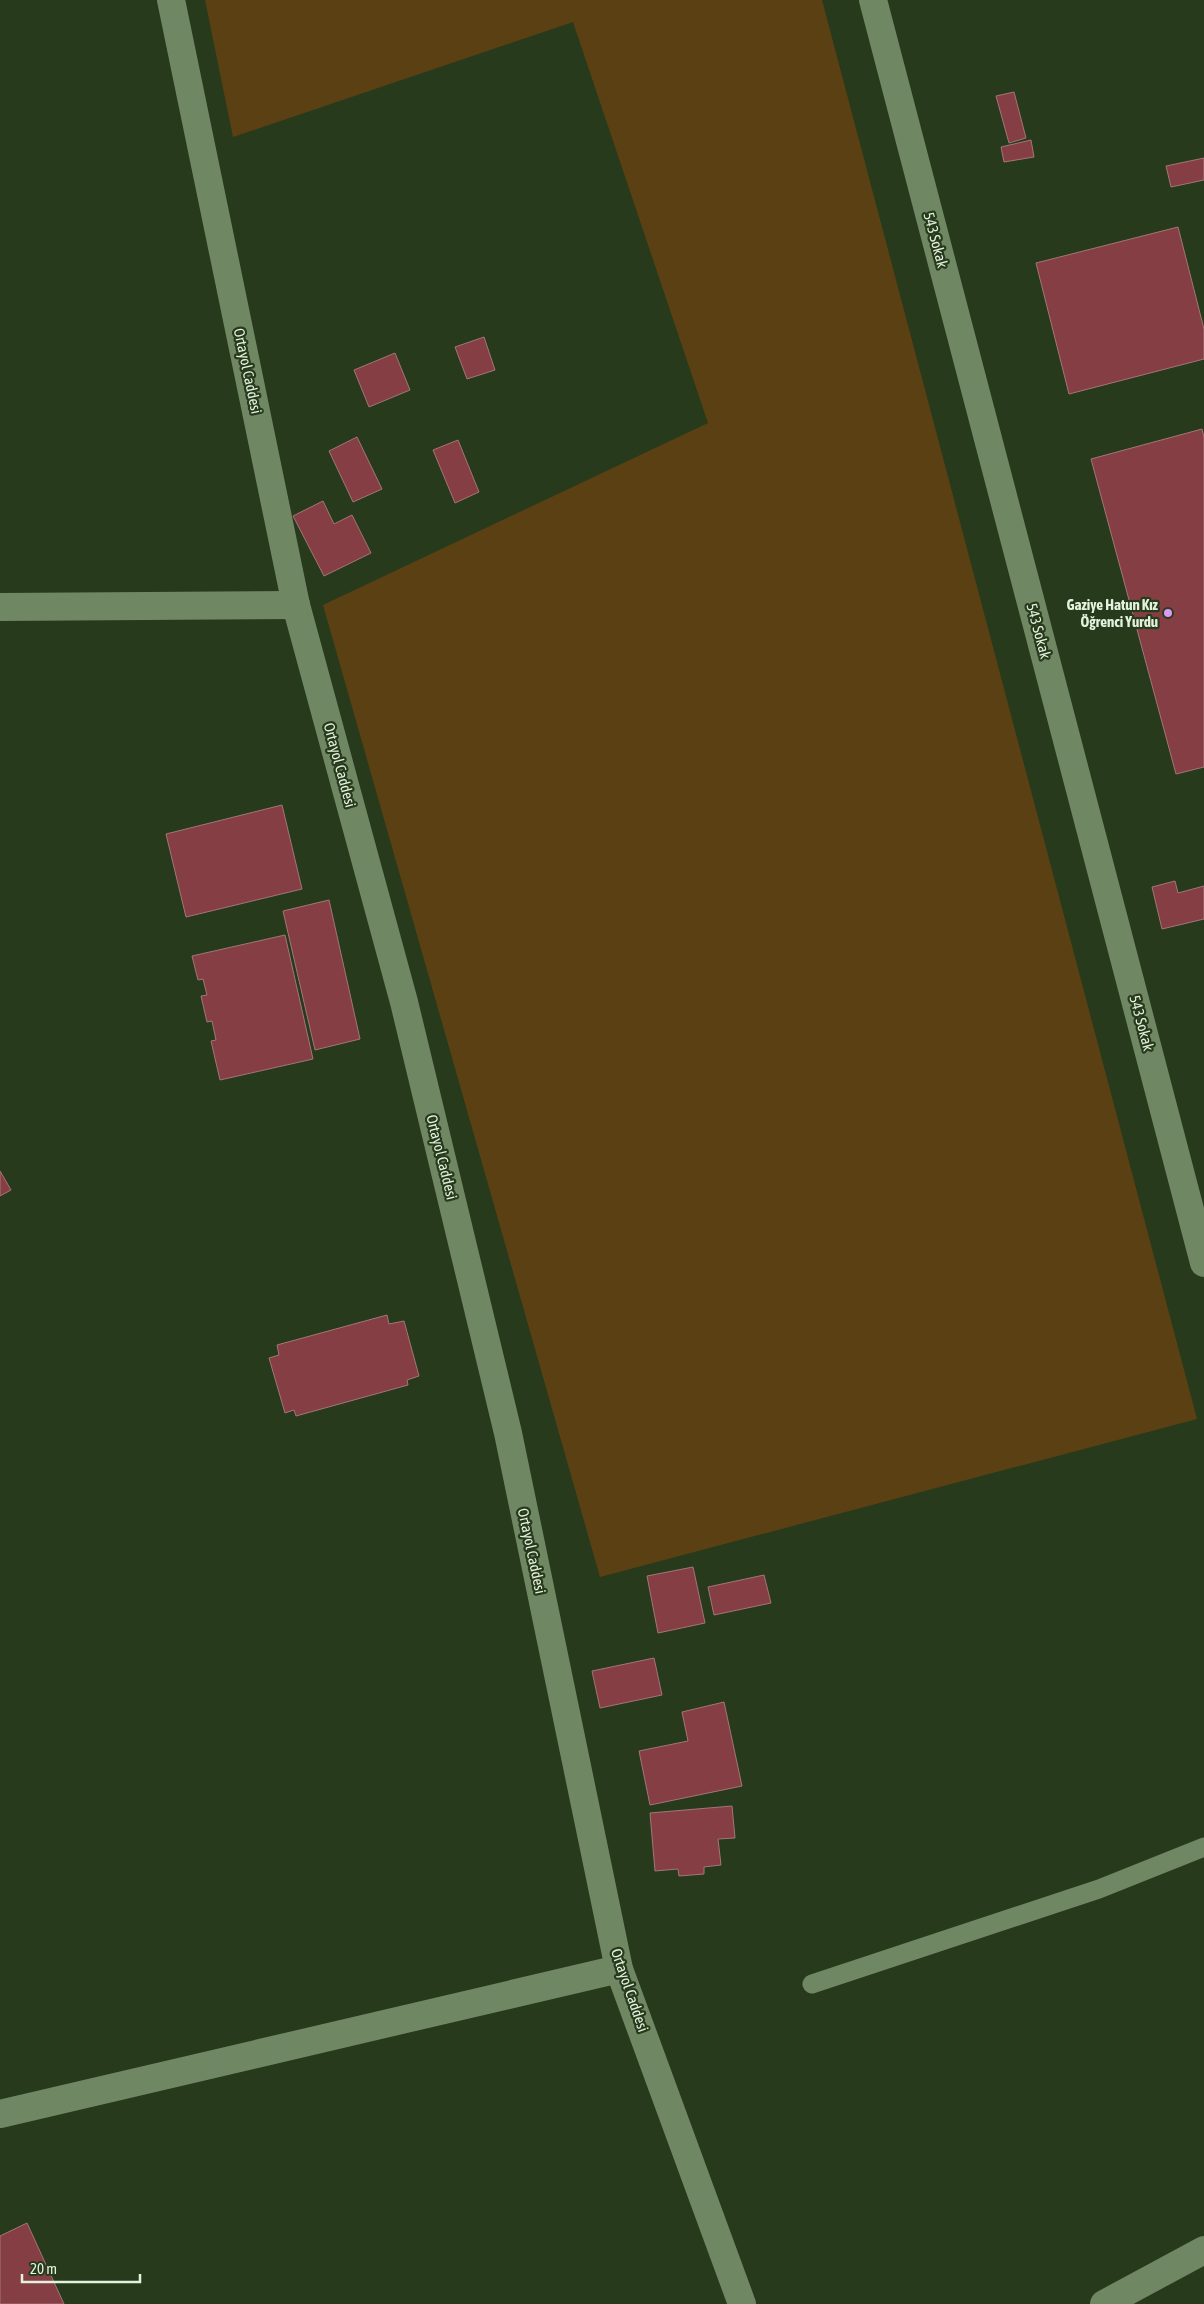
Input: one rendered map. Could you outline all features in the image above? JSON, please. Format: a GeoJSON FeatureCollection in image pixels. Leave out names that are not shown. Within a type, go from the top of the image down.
{"type":"FeatureCollection","features":[{"type":"Feature","properties":{"kind":"street","name":"Ortayol Caddesi"},"geometry":{"type":"LineString","coordinates":[[171,0],[296,606],[404,1002],[508,1433],[619,1969],[742,2304]]}},
{"type":"Feature","properties":{"kind":"street","name":"543 Sokak"},"geometry":{"type":"LineString","coordinates":[[873,0],[1204,1263]]}},
{"type":"Feature","properties":{"kind":"street"},"geometry":{"type":"LineString","coordinates":[[0,606],[296,606]]}},
{"type":"Feature","properties":{"kind":"street"},"geometry":{"type":"LineString","coordinates":[[0,2114],[619,1969]]}},
{"type":"Feature","properties":{"kind":"street"},"geometry":{"type":"LineString","coordinates":[[1104,2304],[1204,2250]]}},
{"type":"Feature","properties":{"kind":"lane"},"geometry":{"type":"LineString","coordinates":[[812,1984],[1099,1889],[1204,1847]]}},
{"type":"Feature","properties":{"kind":"shaded area"},"geometry":{"type":"Polygon","coordinates":[[[205,0],[822,0],[1197,1419],[600,1577],[323,605],[708,423],[573,22],[233,137],[205,0]]]}},
{"type":"Feature","properties":{"kind":"building"},"geometry":{"type":"Polygon","coordinates":[[[1014,92],[1026,138],[1009,143],[996,96],[1014,92]]]}},
{"type":"Feature","properties":{"kind":"building"},"geometry":{"type":"Polygon","coordinates":[[[1031,140],[1034,157],[1004,162],[1001,147],[1031,140]]]}},
{"type":"Feature","properties":{"kind":"building"},"geometry":{"type":"Polygon","coordinates":[[[1204,158],[1204,180],[1171,187],[1166,166],[1204,158]]]}},
{"type":"Feature","properties":{"kind":"building"},"geometry":{"type":"Polygon","coordinates":[[[1178,227],[1204,329],[1204,359],[1069,394],[1036,263],[1178,227]]]}},
{"type":"Feature","properties":{"kind":"building"},"geometry":{"type":"Polygon","coordinates":[[[484,337],[495,370],[467,379],[455,347],[484,337]]]}},
{"type":"Feature","properties":{"kind":"building"},"geometry":{"type":"Polygon","coordinates":[[[395,353],[410,390],[369,407],[354,370],[395,353]]]}},
{"type":"Feature","properties":{"kind":"building","name":"Gaziye Hatun Kız Öğrenci Yurdu"},"geometry":{"type":"Polygon","coordinates":[[[1202,429],[1204,437],[1204,767],[1176,774],[1091,459],[1202,429]]]}},
{"type":"Feature","properties":{"kind":"building"},"geometry":{"type":"Polygon","coordinates":[[[357,437],[382,489],[353,502],[329,451],[357,437]]]}},
{"type":"Feature","properties":{"kind":"building"},"geometry":{"type":"Polygon","coordinates":[[[458,440],[479,492],[455,503],[433,450],[458,440]]]}},
{"type":"Feature","properties":{"kind":"building"},"geometry":{"type":"Polygon","coordinates":[[[323,501],[334,524],[352,515],[371,553],[324,576],[293,516],[323,501]]]}},
{"type":"Feature","properties":{"kind":"building"},"geometry":{"type":"Polygon","coordinates":[[[282,805],[302,889],[186,917],[166,834],[282,805]]]}},
{"type":"Feature","properties":{"kind":"building"},"geometry":{"type":"Polygon","coordinates":[[[1175,881],[1178,893],[1204,886],[1204,919],[1162,929],[1152,887],[1175,881]]]}},
{"type":"Feature","properties":{"kind":"building"},"geometry":{"type":"Polygon","coordinates":[[[329,900],[360,1039],[315,1050],[283,911],[329,900]]]}},
{"type":"Feature","properties":{"kind":"building"},"geometry":{"type":"Polygon","coordinates":[[[285,935],[313,1059],[220,1080],[211,1041],[216,1040],[212,1021],[207,1022],[201,996],[207,995],[203,979],[198,980],[192,956],[285,935]]]}},
{"type":"Feature","properties":{"kind":"building"},"geometry":{"type":"Polygon","coordinates":[[[0,1171],[11,1190],[0,1196],[0,1171]]]}},
{"type":"Feature","properties":{"kind":"building"},"geometry":{"type":"Polygon","coordinates":[[[387,1315],[389,1324],[404,1321],[419,1376],[407,1380],[408,1385],[296,1416],[294,1410],[285,1413],[269,1358],[279,1355],[277,1345],[387,1315]]]}},
{"type":"Feature","properties":{"kind":"building"},"geometry":{"type":"Polygon","coordinates":[[[693,1567],[705,1623],[658,1633],[647,1576],[693,1567]]]}},
{"type":"Feature","properties":{"kind":"building"},"geometry":{"type":"Polygon","coordinates":[[[764,1575],[771,1603],[714,1615],[708,1587],[764,1575]]]}},
{"type":"Feature","properties":{"kind":"building"},"geometry":{"type":"Polygon","coordinates":[[[654,1658],[662,1695],[600,1708],[592,1671],[654,1658]]]}},
{"type":"Feature","properties":{"kind":"building"},"geometry":{"type":"Polygon","coordinates":[[[724,1702],[742,1786],[650,1805],[639,1751],[688,1741],[682,1712],[724,1702]]]}},
{"type":"Feature","properties":{"kind":"building"},"geometry":{"type":"Polygon","coordinates":[[[732,1806],[735,1838],[718,1839],[721,1865],[704,1867],[704,1874],[679,1876],[678,1869],[655,1871],[650,1813],[732,1806]]]}},
{"type":"Feature","properties":{"kind":"building"},"geometry":{"type":"Polygon","coordinates":[[[27,2223],[64,2304],[0,2304],[0,2236],[27,2223]]]}},
{"type":"Feature","properties":{"kind":"place","name":"Gaziye Hatun Kız Öğrenci Yurdu"},"geometry":{"type":"Point","coordinates":[1168,613]}}]}
